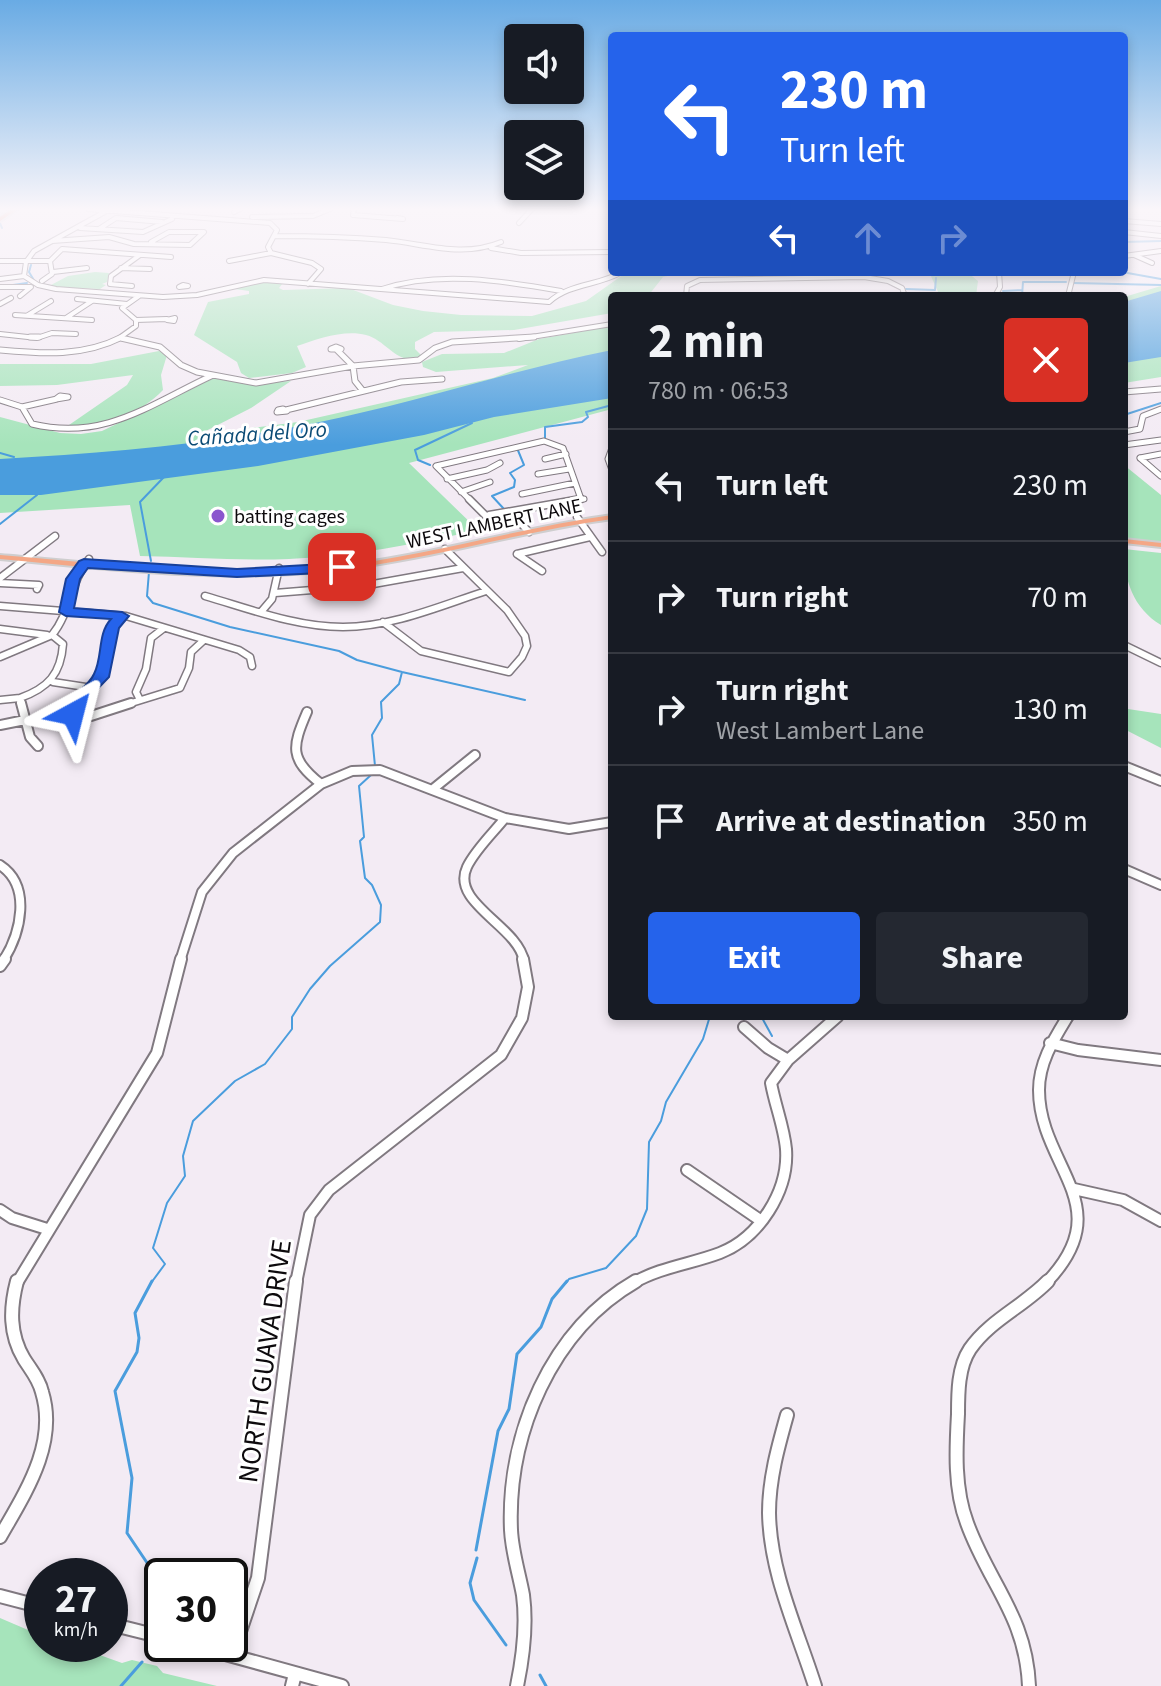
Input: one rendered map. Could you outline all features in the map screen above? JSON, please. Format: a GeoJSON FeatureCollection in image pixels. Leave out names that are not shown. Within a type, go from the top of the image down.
{"type":"FeatureCollection","features":[{"type":"Feature","properties":{"kind":"main road","name":"WEST LAMBERT LANE"},"geometry":{"type":"LineString","coordinates":[[0,554],[203,572],[353,566],[608,515]]}},
{"type":"Feature","properties":{"kind":"main road","name":"WEST LAMBERT LANE"},"geometry":{"type":"LineString","coordinates":[[278,570],[385,557],[528,530]]}},
{"type":"Feature","properties":{"kind":"main road"},"geometry":{"type":"LineString","coordinates":[[1128,544],[1161,547]]}},
{"type":"Feature","properties":{"kind":"street"},"geometry":{"type":"LineString","coordinates":[[20,296],[30,288]]}},
{"type":"Feature","properties":{"kind":"street"},"geometry":{"type":"LineString","coordinates":[[50,288],[187,296],[226,288]]}},
{"type":"Feature","properties":{"kind":"street"},"geometry":{"type":"LineString","coordinates":[[110,293],[118,288]]}},
{"type":"Feature","properties":{"kind":"street"},"geometry":{"type":"LineString","coordinates":[[184,288],[187,296]]}},
{"type":"Feature","properties":{"kind":"street"},"geometry":{"type":"LineString","coordinates":[[353,288],[549,302],[561,291]]}},
{"type":"Feature","properties":{"kind":"street"},"geometry":{"type":"LineString","coordinates":[[381,290],[388,288]]}},
{"type":"Feature","properties":{"kind":"street"},"geometry":{"type":"LineString","coordinates":[[523,288],[561,291],[575,288]]}},
{"type":"Feature","properties":{"kind":"street"},"geometry":{"type":"LineString","coordinates":[[140,295],[122,308],[136,320],[167,319]]}},
{"type":"Feature","properties":{"kind":"street"},"geometry":{"type":"LineString","coordinates":[[0,304],[11,298]]}},
{"type":"Feature","properties":{"kind":"street"},"geometry":{"type":"LineString","coordinates":[[77,299],[128,304]]}},
{"type":"Feature","properties":{"kind":"street"},"geometry":{"type":"LineString","coordinates":[[65,319],[92,300]]}},
{"type":"Feature","properties":{"kind":"street"},"geometry":{"type":"LineString","coordinates":[[27,316],[51,301]]}},
{"type":"Feature","properties":{"kind":"street"},"geometry":{"type":"LineString","coordinates":[[15,315],[92,320]]}},
{"type":"Feature","properties":{"kind":"street"},"geometry":{"type":"LineString","coordinates":[[0,350],[65,352],[96,348],[121,338],[136,326],[136,320]]}},
{"type":"Feature","properties":{"kind":"street"},"geometry":{"type":"LineString","coordinates":[[121,338],[160,347],[187,369],[256,383],[353,366],[419,360],[435,348],[452,342],[524,339],[608,325]]}},
{"type":"Feature","properties":{"kind":"street"},"geometry":{"type":"LineString","coordinates":[[0,334],[37,338],[51,333],[76,334]]}},
{"type":"Feature","properties":{"kind":"street"},"geometry":{"type":"LineString","coordinates":[[337,350],[353,366],[355,381],[363,391]]}},
{"type":"Feature","properties":{"kind":"street"},"geometry":{"type":"LineString","coordinates":[[22,407],[32,424],[80,433],[96,430],[212,376]]}},
{"type":"Feature","properties":{"kind":"street"},"geometry":{"type":"LineString","coordinates":[[286,410],[407,381],[442,379]]}},
{"type":"Feature","properties":{"kind":"street"},"geometry":{"type":"LineString","coordinates":[[1128,392],[1161,389]]}},
{"type":"Feature","properties":{"kind":"street"},"geometry":{"type":"LineString","coordinates":[[0,400],[22,407],[57,399]]}},
{"type":"Feature","properties":{"kind":"street"},"geometry":{"type":"LineString","coordinates":[[1128,431],[1140,429],[1143,416],[1161,409]]}},
{"type":"Feature","properties":{"kind":"street"},"geometry":{"type":"LineString","coordinates":[[1128,444],[1161,440]]}},
{"type":"Feature","properties":{"kind":"street"},"geometry":{"type":"LineString","coordinates":[[550,441],[563,448],[566,454],[582,499],[488,516],[434,467],[550,441]]}},
{"type":"Feature","properties":{"kind":"street"},"geometry":{"type":"LineString","coordinates":[[545,459],[566,454]]}},
{"type":"Feature","properties":{"kind":"street"},"geometry":{"type":"LineString","coordinates":[[1161,454],[1140,458],[1161,476]]}},
{"type":"Feature","properties":{"kind":"street"},"geometry":{"type":"LineString","coordinates":[[447,479],[487,470],[500,463]]}},
{"type":"Feature","properties":{"kind":"street"},"geometry":{"type":"LineString","coordinates":[[538,474],[569,469]]}},
{"type":"Feature","properties":{"kind":"street"},"geometry":{"type":"LineString","coordinates":[[461,492],[490,482]]}},
{"type":"Feature","properties":{"kind":"street"},"geometry":{"type":"LineString","coordinates":[[522,494],[575,483]]}},
{"type":"Feature","properties":{"kind":"street"},"geometry":{"type":"LineString","coordinates":[[510,512],[528,530]]}},
{"type":"Feature","properties":{"kind":"street"},"geometry":{"type":"LineString","coordinates":[[578,519],[602,552]]}},
{"type":"Feature","properties":{"kind":"street"},"geometry":{"type":"LineString","coordinates":[[0,580],[55,536]]}},
{"type":"Feature","properties":{"kind":"street"},"geometry":{"type":"LineString","coordinates":[[542,571],[517,554],[590,537]]}},
{"type":"Feature","properties":{"kind":"street"},"geometry":{"type":"LineString","coordinates":[[383,622],[410,644],[446,658],[509,672],[520,662],[527,646],[517,621],[445,549]]}},
{"type":"Feature","properties":{"kind":"street"},"geometry":{"type":"LineString","coordinates":[[2,654],[52,635],[63,623],[73,579],[86,561]]}},
{"type":"Feature","properties":{"kind":"street"},"geometry":{"type":"LineString","coordinates":[[275,593],[346,590],[463,568]]}},
{"type":"Feature","properties":{"kind":"street"},"geometry":{"type":"LineString","coordinates":[[261,612],[275,593],[278,570]]}},
{"type":"Feature","properties":{"kind":"street"},"geometry":{"type":"LineString","coordinates":[[0,580],[39,584]]}},
{"type":"Feature","properties":{"kind":"street"},"geometry":{"type":"LineString","coordinates":[[205,596],[333,627],[383,622],[486,591]]}},
{"type":"Feature","properties":{"kind":"street"},"geometry":{"type":"LineString","coordinates":[[0,606],[122,616],[239,650],[250,657],[252,666]]}},
{"type":"Feature","properties":{"kind":"street"},"geometry":{"type":"LineString","coordinates":[[122,616],[112,627],[103,672],[92,688],[74,704],[73,714],[77,718],[180,688],[189,668],[191,652],[204,640]]}},
{"type":"Feature","properties":{"kind":"street"},"geometry":{"type":"LineString","coordinates":[[140,700],[136,692],[146,669],[150,640],[164,628]]}},
{"type":"Feature","properties":{"kind":"street"},"geometry":{"type":"LineString","coordinates":[[0,629],[52,635],[64,647],[61,666],[53,682]]}},
{"type":"Feature","properties":{"kind":"street"},"geometry":{"type":"LineString","coordinates":[[1128,647],[1161,663]]}},
{"type":"Feature","properties":{"kind":"street"},"geometry":{"type":"LineString","coordinates":[[446,658],[453,650]]}},
{"type":"Feature","properties":{"kind":"street"},"geometry":{"type":"LineString","coordinates":[[0,700],[20,698],[53,682],[92,688]]}},
{"type":"Feature","properties":{"kind":"street"},"geometry":{"type":"LineString","coordinates":[[20,698],[30,737],[38,746]]}},
{"type":"Feature","properties":{"kind":"street"},"geometry":{"type":"LineString","coordinates":[[307,712],[295,739],[294,759],[304,772],[321,784]]}},
{"type":"Feature","properties":{"kind":"street"},"geometry":{"type":"LineString","coordinates":[[0,725],[25,720]]}},
{"type":"Feature","properties":{"kind":"street"},"geometry":{"type":"LineString","coordinates":[[433,789],[475,755]]}},
{"type":"Feature","properties":{"kind":"street"},"geometry":{"type":"LineString","coordinates":[[1128,768],[1161,781]]}},
{"type":"Feature","properties":{"kind":"street"},"geometry":{"type":"LineString","coordinates":[[0,1537],[33,1478],[46,1439],[42,1390],[16,1344],[11,1317],[18,1278],[157,1053],[188,930],[202,892],[233,853],[321,784],[339,775],[373,769],[399,775],[505,818],[569,829],[608,823]]}},
{"type":"Feature","properties":{"kind":"street","name":"NORTH GUAVA DRIVE"},"geometry":{"type":"LineString","coordinates":[[248,1608],[258,1578],[299,1257],[310,1215],[329,1190],[501,1055],[522,1018],[528,987],[522,951],[509,932],[475,904],[464,886],[466,868],[505,818]]}},
{"type":"Feature","properties":{"kind":"street"},"geometry":{"type":"LineString","coordinates":[[0,865],[11,873],[19,891],[15,939],[8,957],[0,966]]}},
{"type":"Feature","properties":{"kind":"street"},"geometry":{"type":"LineString","coordinates":[[1128,871],[1161,885]]}},
{"type":"Feature","properties":{"kind":"street"},"geometry":{"type":"LineString","coordinates":[[517,1686],[524,1608],[511,1530],[516,1457],[540,1386],[572,1336],[617,1294],[648,1274],[739,1243],[760,1220],[777,1194],[786,1165],[785,1139],[771,1083],[788,1060],[833,1020]]}},
{"type":"Feature","properties":{"kind":"street"},"geometry":{"type":"LineString","coordinates":[[1029,1686],[1027,1651],[1020,1625],[968,1526],[961,1506],[958,1481],[961,1370],[974,1343],[1028,1300],[1058,1271],[1077,1234],[1074,1189],[1051,1144],[1041,1112],[1039,1070],[1050,1043],[1065,1020]]}},
{"type":"Feature","properties":{"kind":"street"},"geometry":{"type":"LineString","coordinates":[[744,1027],[788,1060]]}},
{"type":"Feature","properties":{"kind":"street"},"geometry":{"type":"LineString","coordinates":[[1050,1043],[1078,1050],[1161,1060]]}},
{"type":"Feature","properties":{"kind":"street"},"geometry":{"type":"LineString","coordinates":[[687,1170],[760,1220]]}},
{"type":"Feature","properties":{"kind":"street"},"geometry":{"type":"LineString","coordinates":[[1074,1189],[1123,1200],[1161,1221]]}},
{"type":"Feature","properties":{"kind":"street"},"geometry":{"type":"LineString","coordinates":[[0,1210],[12,1218],[47,1229]]}},
{"type":"Feature","properties":{"kind":"street"},"geometry":{"type":"LineString","coordinates":[[787,1415],[771,1489],[770,1534],[781,1585],[815,1686]]}},
{"type":"Feature","properties":{"kind":"street"},"geometry":{"type":"LineString","coordinates":[[0,1596],[24,1602]]}},
{"type":"Feature","properties":{"kind":"street"},"geometry":{"type":"LineString","coordinates":[[248,1661],[294,1680],[342,1686]]}},
{"type":"Feature","properties":{"kind":"green space"},"geometry":{"type":"Polygon","coordinates":[[[240,288],[348,288],[393,305],[461,315],[532,316],[586,301],[605,288],[655,288],[651,292],[608,292],[608,314],[514,330],[434,332],[415,342],[415,349],[423,357],[414,359],[399,356],[374,338],[358,333],[322,338],[297,346],[306,367],[292,373],[249,378],[241,373],[237,362],[194,335],[208,302],[249,294],[249,291],[235,289],[240,288]]]}},
{"type":"Feature","properties":{"kind":"green space"},"geometry":{"type":"Polygon","coordinates":[[[936,288],[977,288],[977,292],[938,292],[936,288]]]}},
{"type":"Feature","properties":{"kind":"green space"},"geometry":{"type":"Polygon","coordinates":[[[1161,288],[1161,377],[1128,382],[1128,296],[1161,288]]]}},
{"type":"Feature","properties":{"kind":"green space"},"geometry":{"type":"Polygon","coordinates":[[[608,327],[608,410],[409,463],[478,530],[384,549],[252,560],[140,556],[130,505],[0,513],[0,417],[60,433],[102,431],[212,378],[249,384],[291,381],[251,408],[198,435],[298,422],[493,378],[528,365],[436,372],[423,367],[422,362],[442,354],[504,353],[539,339],[608,327]]]}},
{"type":"Feature","properties":{"kind":"green space"},"geometry":{"type":"Polygon","coordinates":[[[159,351],[167,355],[161,375],[163,390],[120,420],[94,428],[68,431],[69,425],[127,385],[133,375],[57,385],[0,386],[0,364],[91,364],[159,351]]]}},
{"type":"Feature","properties":{"kind":"green space"},"geometry":{"type":"Polygon","coordinates":[[[1128,468],[1161,495],[1161,542],[1128,538],[1128,468]]]}},
{"type":"Feature","properties":{"kind":"green space"},"geometry":{"type":"Polygon","coordinates":[[[1128,549],[1161,553],[1161,625],[1143,610],[1128,582],[1128,549]]]}},
{"type":"Feature","properties":{"kind":"green space"},"geometry":{"type":"Polygon","coordinates":[[[1128,709],[1161,714],[1161,748],[1128,731],[1128,709]]]}},
{"type":"Feature","properties":{"kind":"green space"},"geometry":{"type":"Polygon","coordinates":[[[0,1618],[24,1628],[24,1662],[122,1663],[132,1660],[157,1666],[163,1673],[217,1686],[0,1686],[0,1618]]]}},
{"type":"Feature","properties":{"kind":"water"},"geometry":{"type":"Polygon","coordinates":[[[1161,291],[1161,357],[1128,362],[1128,301],[1161,291]]]}},
{"type":"Feature","properties":{"kind":"water"},"geometry":{"type":"Polygon","coordinates":[[[608,351],[608,399],[494,417],[424,435],[258,466],[41,495],[0,495],[0,459],[158,447],[237,437],[352,415],[608,351]]]}},
{"type":"Feature","properties":{"kind":"waterway"},"geometry":{"type":"LineString","coordinates":[[906,289],[935,288]]}},
{"type":"Feature","properties":{"kind":"waterway"},"geometry":{"type":"LineString","coordinates":[[1022,292],[1023,288]]}},
{"type":"Feature","properties":{"kind":"waterway"},"geometry":{"type":"LineString","coordinates":[[1003,291],[1022,290]]}},
{"type":"Feature","properties":{"kind":"waterway"},"geometry":{"type":"LineString","coordinates":[[1128,414],[1161,403]]}},
{"type":"Feature","properties":{"kind":"waterway"},"geometry":{"type":"LineString","coordinates":[[545,438],[545,427],[582,422],[588,417],[586,412],[608,406]]}},
{"type":"Feature","properties":{"kind":"waterway"},"geometry":{"type":"LineString","coordinates":[[430,465],[418,460],[415,450],[472,423]]}},
{"type":"Feature","properties":{"kind":"waterway"},"geometry":{"type":"LineString","coordinates":[[504,509],[492,496],[514,487],[515,480],[510,473],[524,465],[517,448]]}},
{"type":"Feature","properties":{"kind":"waterway"},"geometry":{"type":"LineString","coordinates":[[0,453],[14,457]]}},
{"type":"Feature","properties":{"kind":"waterway"},"geometry":{"type":"LineString","coordinates":[[151,561],[140,502],[164,477]]}},
{"type":"Feature","properties":{"kind":"waterway"},"geometry":{"type":"LineString","coordinates":[[0,524],[37,495]]}},
{"type":"Feature","properties":{"kind":"waterway"},"geometry":{"type":"LineString","coordinates":[[149,572],[147,596],[153,603],[230,627],[339,651],[357,660],[402,672]]}},
{"type":"Feature","properties":{"kind":"waterway"},"geometry":{"type":"LineString","coordinates":[[375,766],[372,735],[382,718],[381,702],[399,684],[402,672]]}},
{"type":"Feature","properties":{"kind":"waterway"},"geometry":{"type":"LineString","coordinates":[[402,672],[525,700]]}},
{"type":"Feature","properties":{"kind":"waterway"},"geometry":{"type":"LineString","coordinates":[[151,1283],[165,1264],[153,1248],[167,1203],[185,1176],[183,1156],[193,1121],[235,1081],[265,1064],[292,1029],[292,1017],[310,989],[330,966],[380,922],[381,905],[372,885],[365,878],[360,841],[364,837],[359,786],[371,775]]}},
{"type":"Feature","properties":{"kind":"waterway"},"geometry":{"type":"LineString","coordinates":[[566,1283],[569,1279],[606,1268],[636,1236],[647,1209],[649,1142],[661,1121],[666,1102],[703,1039],[709,1020]]}},
{"type":"Feature","properties":{"kind":"waterway"},"geometry":{"type":"LineString","coordinates":[[763,1020],[772,1036]]}},
{"type":"Feature","properties":{"kind":"waterway"},"geometry":{"type":"LineString","coordinates":[[144,1558],[127,1533],[132,1478],[115,1391],[137,1352],[139,1338],[135,1313],[152,1281]]}},
{"type":"Feature","properties":{"kind":"waterway"},"geometry":{"type":"LineString","coordinates":[[476,1550],[498,1431],[509,1409],[517,1354],[541,1327],[552,1299],[567,1281]]}},
{"type":"Feature","properties":{"kind":"waterway"},"geometry":{"type":"LineString","coordinates":[[477,1558],[470,1583],[474,1600],[506,1645]]}},
{"type":"Feature","properties":{"kind":"waterway"},"geometry":{"type":"LineString","coordinates":[[121,1686],[142,1662]]}},
{"type":"Feature","properties":{"kind":"waterway"},"geometry":{"type":"LineString","coordinates":[[540,1675],[546,1686]]}},
{"type":"Feature","properties":{"kind":"place","name":"batting cages"},"geometry":{"type":"Point","coordinates":[218,516]}},
{"type":"Feature","properties":{"kind":"route"},"geometry":{"type":"LineString","coordinates":[[73,714],[74,704],[102,677],[112,627],[122,616],[66,612],[73,579],[84,564],[237,573],[342,567]]}},
{"type":"Feature","properties":{"kind":"water label","name":"Cañada del Oro"},"geometry":{"type":"Point","coordinates":[257,433]}}]}
